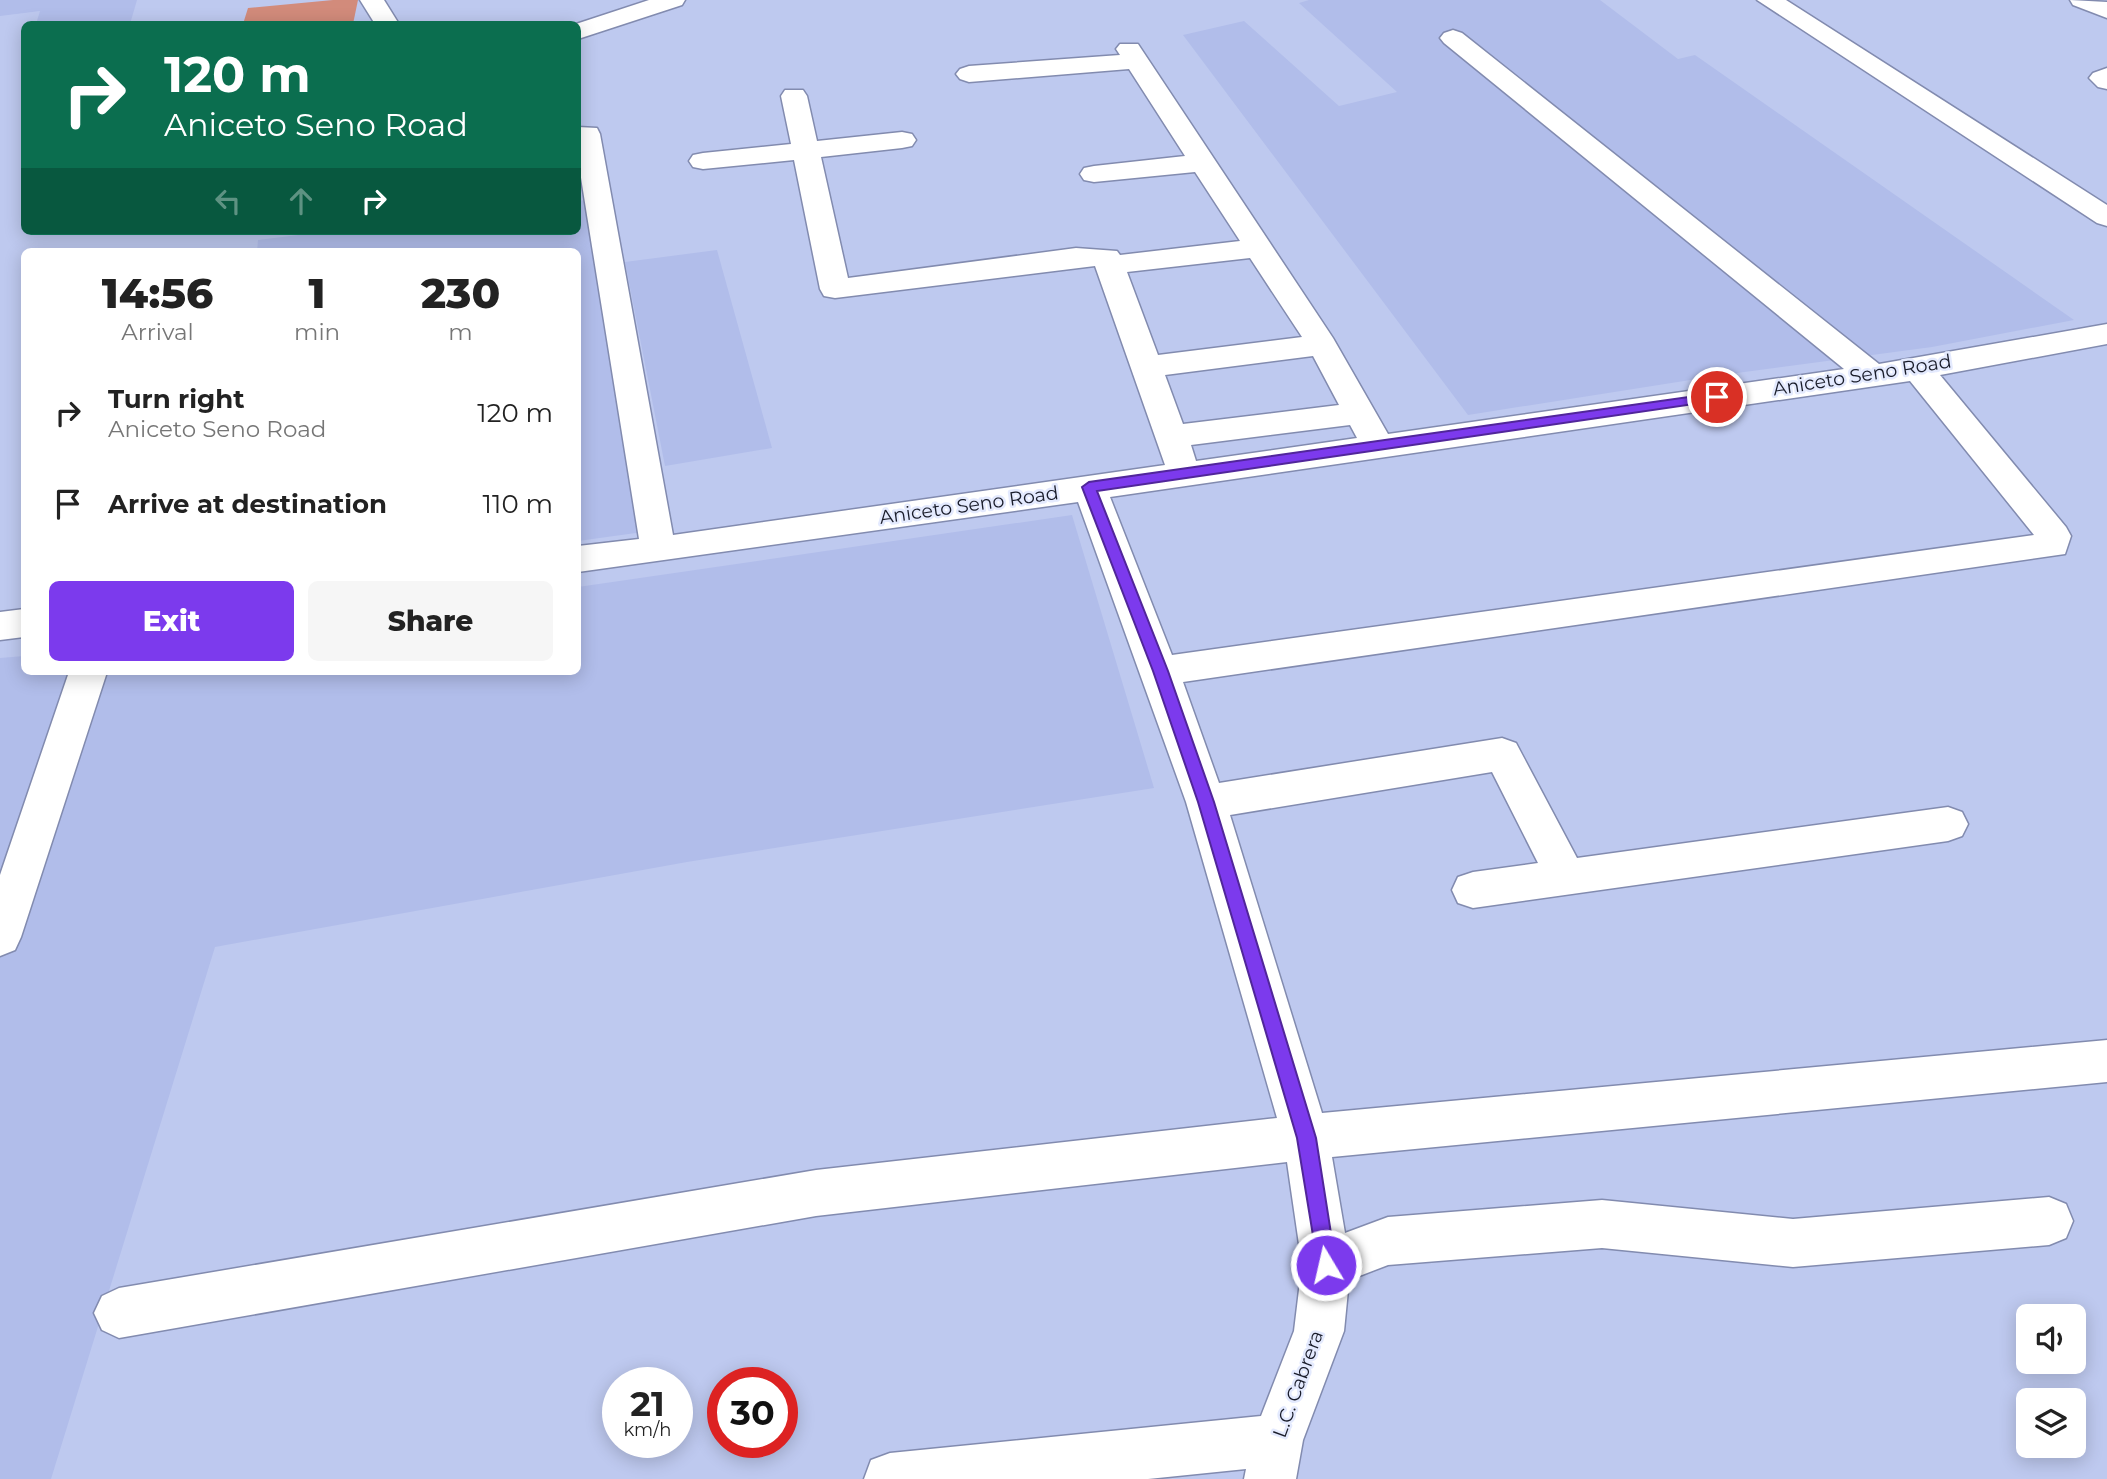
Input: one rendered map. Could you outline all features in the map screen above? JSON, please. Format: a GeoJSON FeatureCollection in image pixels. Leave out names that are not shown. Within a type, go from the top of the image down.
{"type":"FeatureCollection","features":[{"type":"Feature","properties":{"kind":"street"},"geometry":{"type":"LineString","coordinates":[[372,0],[385,21]]}},
{"type":"Feature","properties":{"kind":"street"},"geometry":{"type":"LineString","coordinates":[[581,31],[673,0]]}},
{"type":"Feature","properties":{"kind":"street"},"geometry":{"type":"LineString","coordinates":[[1769,0],[2107,218]]}},
{"type":"Feature","properties":{"kind":"street"},"geometry":{"type":"LineString","coordinates":[[2082,0],[2107,11]]}},
{"type":"Feature","properties":{"kind":"street"},"geometry":{"type":"LineString","coordinates":[[1453,38],[1872,375]]}},
{"type":"Feature","properties":{"kind":"street"},"geometry":{"type":"LineString","coordinates":[[969,75],[1132,55],[1322,345],[1378,446]]}},
{"type":"Feature","properties":{"kind":"street"},"geometry":{"type":"LineString","coordinates":[[794,96],[808,150],[835,289],[1076,257],[1107,257],[1184,473]]}},
{"type":"Feature","properties":{"kind":"street"},"geometry":{"type":"LineString","coordinates":[[581,135],[587,134],[658,550]]}},
{"type":"Feature","properties":{"kind":"street"},"geometry":{"type":"LineString","coordinates":[[702,161],[902,140]]}},
{"type":"Feature","properties":{"kind":"street"},"geometry":{"type":"LineString","coordinates":[[1094,174],[1202,163]]}},
{"type":"Feature","properties":{"kind":"street"},"geometry":{"type":"LineString","coordinates":[[1122,264],[1258,248]]}},
{"type":"Feature","properties":{"kind":"street","name":"Aniceto Seno Road"},"geometry":{"type":"LineString","coordinates":[[581,559],[658,550],[1918,369],[2107,334]]}},
{"type":"Feature","properties":{"kind":"street"},"geometry":{"type":"LineString","coordinates":[[1154,366],[1322,345]]}},
{"type":"Feature","properties":{"kind":"street"},"geometry":{"type":"LineString","coordinates":[[1160,671],[2053,545],[2054,536],[1918,369]]}},
{"type":"Feature","properties":{"kind":"street"},"geometry":{"type":"LineString","coordinates":[[1174,436],[1359,413]]}},
{"type":"Feature","properties":{"kind":"street","name":"L.C. Cabrera"},"geometry":{"type":"LineString","coordinates":[[1089,487],[1160,671],[1206,802],[1306,1138],[1326,1265],[1319,1331],[1273,1460]]}},
{"type":"Feature","properties":{"kind":"street"},"geometry":{"type":"LineString","coordinates":[[0,626],[21,623]]}},
{"type":"Feature","properties":{"kind":"street"},"geometry":{"type":"LineString","coordinates":[[0,937],[87,675]]}},
{"type":"Feature","properties":{"kind":"street"},"geometry":{"type":"LineString","coordinates":[[1206,802],[1502,754],[1566,877]]}},
{"type":"Feature","properties":{"kind":"street"},"geometry":{"type":"LineString","coordinates":[[1473,890],[1948,824]]}},
{"type":"Feature","properties":{"kind":"street"},"geometry":{"type":"LineString","coordinates":[[119,1313],[816,1193],[1306,1138],[2107,1061]]}},
{"type":"Feature","properties":{"kind":"street"},"geometry":{"type":"LineString","coordinates":[[1326,1265],[1388,1241],[1602,1224],[1793,1243],[2049,1221]]}},
{"type":"Feature","properties":{"kind":"street"},"geometry":{"type":"LineString","coordinates":[[890,1479],[1273,1460]]}},
{"type":"Feature","properties":{"kind":"shaded area"},"geometry":{"type":"Polygon","coordinates":[[[0,0],[137,0],[131,21],[37,21],[40,11],[0,16],[0,0]]]}},
{"type":"Feature","properties":{"kind":"shaded area"},"geometry":{"type":"Polygon","coordinates":[[[358,0],[354,21],[244,21],[248,8],[358,0]]]}},
{"type":"Feature","properties":{"kind":"shaded area"},"geometry":{"type":"Polygon","coordinates":[[[1309,0],[1600,0],[1678,59],[1695,55],[2074,320],[1932,347],[1722,375],[1468,415],[1183,35],[1244,21],[1339,106],[1397,92],[1299,3],[1309,0]]]}},
{"type":"Feature","properties":{"kind":"shaded area"},"geometry":{"type":"Polygon","coordinates":[[[592,199],[643,532],[581,541],[581,248],[257,248],[258,240],[299,235],[581,235],[581,201],[592,199]]]}},
{"type":"Feature","properties":{"kind":"shaded area"},"geometry":{"type":"Polygon","coordinates":[[[717,250],[772,448],[665,466],[625,262],[717,250]]]}},
{"type":"Feature","properties":{"kind":"shaded area"},"geometry":{"type":"Polygon","coordinates":[[[1072,515],[1154,788],[687,862],[215,947],[51,1479],[0,1479],[0,658],[21,656],[21,675],[581,675],[581,587],[1072,515]]]}},
{"type":"Feature","properties":{"kind":"route"},"geometry":{"type":"LineString","coordinates":[[1326,1265],[1306,1138],[1206,802],[1160,671],[1089,487],[1717,397]]}}]}
